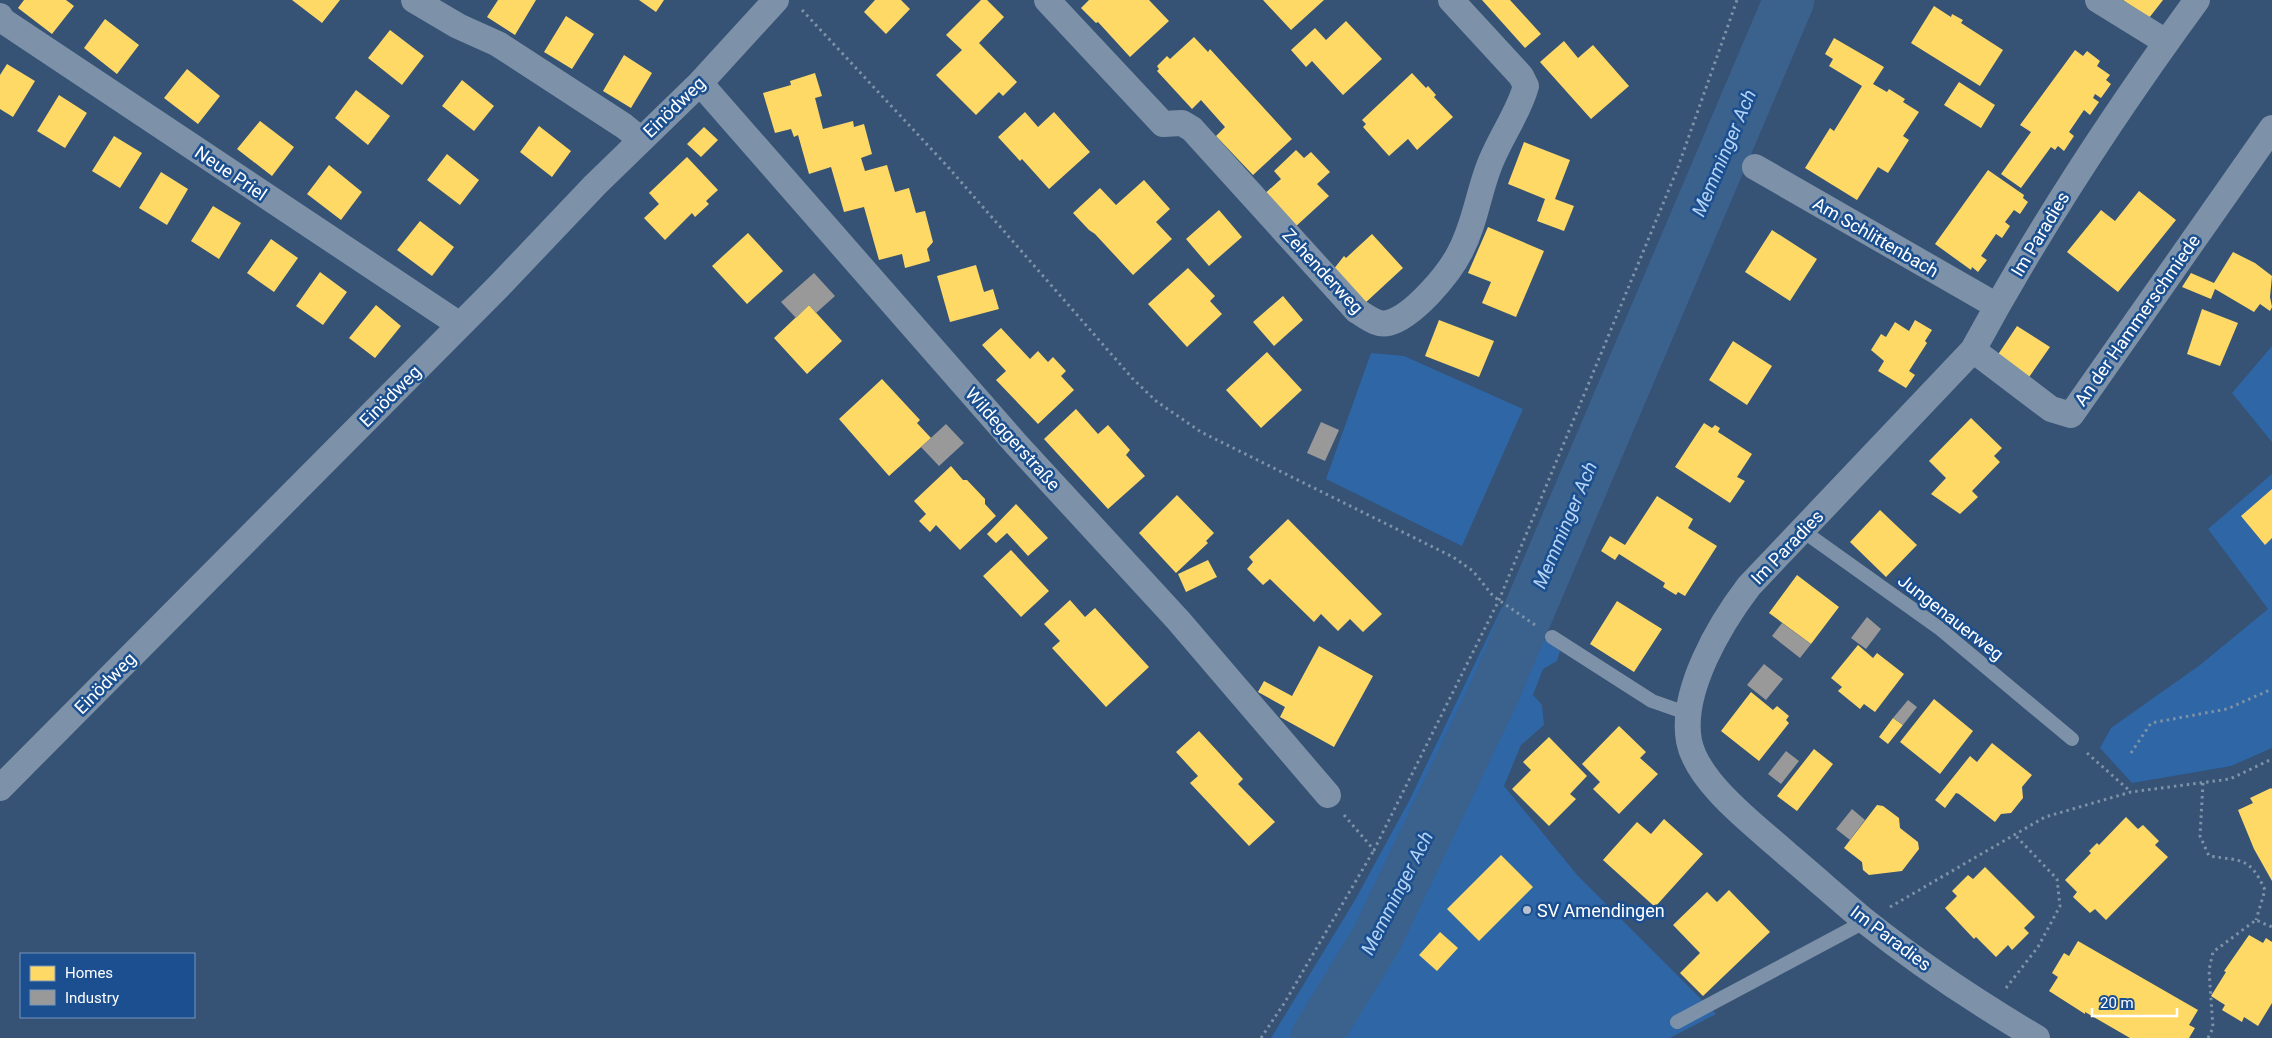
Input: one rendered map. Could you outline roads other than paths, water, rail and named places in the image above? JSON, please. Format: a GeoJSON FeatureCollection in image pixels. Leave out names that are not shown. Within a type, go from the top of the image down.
{"type":"FeatureCollection","features":[{"type":"Feature","properties":{"kind":"street"},"geometry":{"type":"LineString","coordinates":[[414,0],[458,26],[498,44],[624,126],[640,140]]}},
{"type":"Feature","properties":{"kind":"street","name":"Zehenderweg"},"geometry":{"type":"LineString","coordinates":[[1047,0],[1163,124],[1182,124],[1192,129],[1357,311],[1375,322],[1388,323],[1410,310],[1425,296],[1443,278],[1460,253],[1473,220],[1487,170],[1522,100],[1526,86],[1521,76],[1451,0]]}},
{"type":"Feature","properties":{"kind":"street"},"geometry":{"type":"LineString","coordinates":[[2098,0],[2166,42]]}},
{"type":"Feature","properties":{"kind":"street","name":"Im Paradies"},"geometry":{"type":"LineString","coordinates":[[2037,1038],[1990,1010],[1866,921],[1739,812],[1718,790],[1700,766],[1689,742],[1688,714],[1697,679],[1711,646],[1728,614],[1749,586],[1973,350],[1996,306],[2077,172],[2197,0]]}},
{"type":"Feature","properties":{"kind":"street","name":"Einödweg"},"geometry":{"type":"LineString","coordinates":[[0,788],[301,487],[640,140],[700,82],[788,4]]}},
{"type":"Feature","properties":{"kind":"street","name":"Neue Priel"},"geometry":{"type":"LineString","coordinates":[[1,18],[460,325]]}},
{"type":"Feature","properties":{"kind":"street","name":"Wildeggerstraße"},"geometry":{"type":"LineString","coordinates":[[700,82],[1016,444],[1178,620],[1328,795]]}},
{"type":"Feature","properties":{"kind":"street","name":"An der Hammerschmiede"},"geometry":{"type":"LineString","coordinates":[[1973,350],[2051,410],[2071,415],[2272,128]]}},
{"type":"Feature","properties":{"kind":"street","name":"Am Schlittenbach"},"geometry":{"type":"LineString","coordinates":[[1755,167],[1996,306]]}},
{"type":"Feature","properties":{"kind":"lane","name":"Jungenauerweg"},"geometry":{"type":"LineString","coordinates":[[1803,531],[1939,628],[2072,739]]}},
{"type":"Feature","properties":{"kind":"lane"},"geometry":{"type":"LineString","coordinates":[[1552,637],[1652,701],[1688,714]]}},
{"type":"Feature","properties":{"kind":"lane"},"geometry":{"type":"LineString","coordinates":[[1677,1022],[1866,921]]}},
{"type":"Feature","properties":{"kind":"waterway","name":"Memminger Ach"},"geometry":{"type":"LineString","coordinates":[[1316,1038],[1377,938],[1494,693],[1789,0]]}},
{"type":"Feature","properties":{"kind":"place","name":"SV Amendingen"},"geometry":{"type":"Point","coordinates":[1527,910]}}]}
